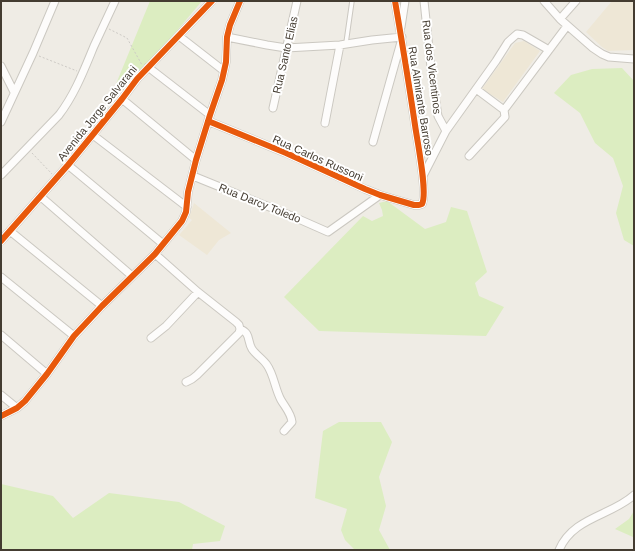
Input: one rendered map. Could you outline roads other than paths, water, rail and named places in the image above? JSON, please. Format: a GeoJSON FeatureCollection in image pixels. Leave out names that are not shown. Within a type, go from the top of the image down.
{"type":"FeatureCollection","features":[{"type":"Feature","properties":{"kind":"street"},"geometry":{"type":"LineString","coordinates":[[1,122],[55,1]]}},
{"type":"Feature","properties":{"kind":"street"},"geometry":{"type":"LineString","coordinates":[[1,175],[65,107],[83,74],[115,1]]}},
{"type":"Feature","properties":{"kind":"street","name":"Avenida Jorge Salvarani"},"geometry":{"type":"LineString","coordinates":[[1,240],[68,165],[137,79],[212,1]]}},
{"type":"Feature","properties":{"kind":"street"},"geometry":{"type":"LineString","coordinates":[[1,416],[17,408],[25,401],[47,374],[74,336],[155,254],[182,221],[186,212],[188,192],[196,160],[222,80],[226,62],[227,37],[230,25],[240,1]]}},
{"type":"Feature","properties":{"kind":"street","name":"Rua Santo Elias"},"geometry":{"type":"LineString","coordinates":[[273,108],[297,1]]}},
{"type":"Feature","properties":{"kind":"street","name":"Rua Almirante Barroso"},"geometry":{"type":"LineString","coordinates":[[395,1],[423,176],[424,200],[422,204]]}},
{"type":"Feature","properties":{"kind":"street"},"geometry":{"type":"LineString","coordinates":[[373,142],[401,36],[405,1]]}},
{"type":"Feature","properties":{"kind":"street","name":"Rua dos Vicentinos"},"geometry":{"type":"LineString","coordinates":[[424,1],[432,77],[438,116],[446,131]]}},
{"type":"Feature","properties":{"kind":"street"},"geometry":{"type":"LineString","coordinates":[[544,1],[567,26],[602,54],[614,58],[634,59]]}},
{"type":"Feature","properties":{"kind":"street"},"geometry":{"type":"LineString","coordinates":[[560,19],[576,1]]}},
{"type":"Feature","properties":{"kind":"street"},"geometry":{"type":"LineString","coordinates":[[469,156],[505,117],[504,110],[567,26]]}},
{"type":"Feature","properties":{"kind":"street"},"geometry":{"type":"LineString","coordinates":[[423,176],[446,131],[508,42],[517,34],[523,35],[549,50]]}},
{"type":"Feature","properties":{"kind":"street"},"geometry":{"type":"LineString","coordinates":[[179,36],[224,71]]}},
{"type":"Feature","properties":{"kind":"street"},"geometry":{"type":"LineString","coordinates":[[227,37],[286,48],[343,44],[401,36]]}},
{"type":"Feature","properties":{"kind":"street"},"geometry":{"type":"LineString","coordinates":[[325,123],[343,44]]}},
{"type":"Feature","properties":{"kind":"street"},"geometry":{"type":"LineString","coordinates":[[1,66],[14,92]]}},
{"type":"Feature","properties":{"kind":"street","name":"Rua Carlos Russoni"},"geometry":{"type":"LineString","coordinates":[[146,69],[209,118],[365,189],[380,195],[414,204],[422,204]]}},
{"type":"Feature","properties":{"kind":"street"},"geometry":{"type":"LineString","coordinates":[[476,90],[504,110]]}},
{"type":"Feature","properties":{"kind":"street"},"geometry":{"type":"LineString","coordinates":[[122,99],[196,160]]}},
{"type":"Feature","properties":{"kind":"street"},"geometry":{"type":"LineString","coordinates":[[93,135],[187,207]]}},
{"type":"Feature","properties":{"kind":"street"},"geometry":{"type":"LineString","coordinates":[[68,165],[163,244]]}},
{"type":"Feature","properties":{"kind":"street","name":"Rua Darcy Toledo"},"geometry":{"type":"LineString","coordinates":[[192,176],[294,216],[328,232],[380,195]]}},
{"type":"Feature","properties":{"kind":"street"},"geometry":{"type":"LineString","coordinates":[[40,196],[132,276]]}},
{"type":"Feature","properties":{"kind":"street"},"geometry":{"type":"LineString","coordinates":[[10,231],[102,306]]}},
{"type":"Feature","properties":{"kind":"street"},"geometry":{"type":"LineString","coordinates":[[155,254],[198,292],[236,322],[240,329],[246,332],[253,350],[271,372],[280,398],[292,417],[292,422],[284,431]]}},
{"type":"Feature","properties":{"kind":"street"},"geometry":{"type":"LineString","coordinates":[[1,277],[74,336]]}},
{"type":"Feature","properties":{"kind":"street"},"geometry":{"type":"LineString","coordinates":[[151,338],[166,326],[198,292]]}},
{"type":"Feature","properties":{"kind":"street"},"geometry":{"type":"LineString","coordinates":[[186,382],[197,375],[239,334],[240,329]]}},
{"type":"Feature","properties":{"kind":"street"},"geometry":{"type":"LineString","coordinates":[[1,335],[47,374]]}},
{"type":"Feature","properties":{"kind":"street"},"geometry":{"type":"LineString","coordinates":[[1,395],[17,408]]}},
{"type":"Feature","properties":{"kind":"street"},"geometry":{"type":"LineString","coordinates":[[559,550],[563,542],[575,529],[634,495]]}},
{"type":"Feature","properties":{"kind":"lane"},"geometry":{"type":"LineString","coordinates":[[343,44],[352,1]]}}]}
